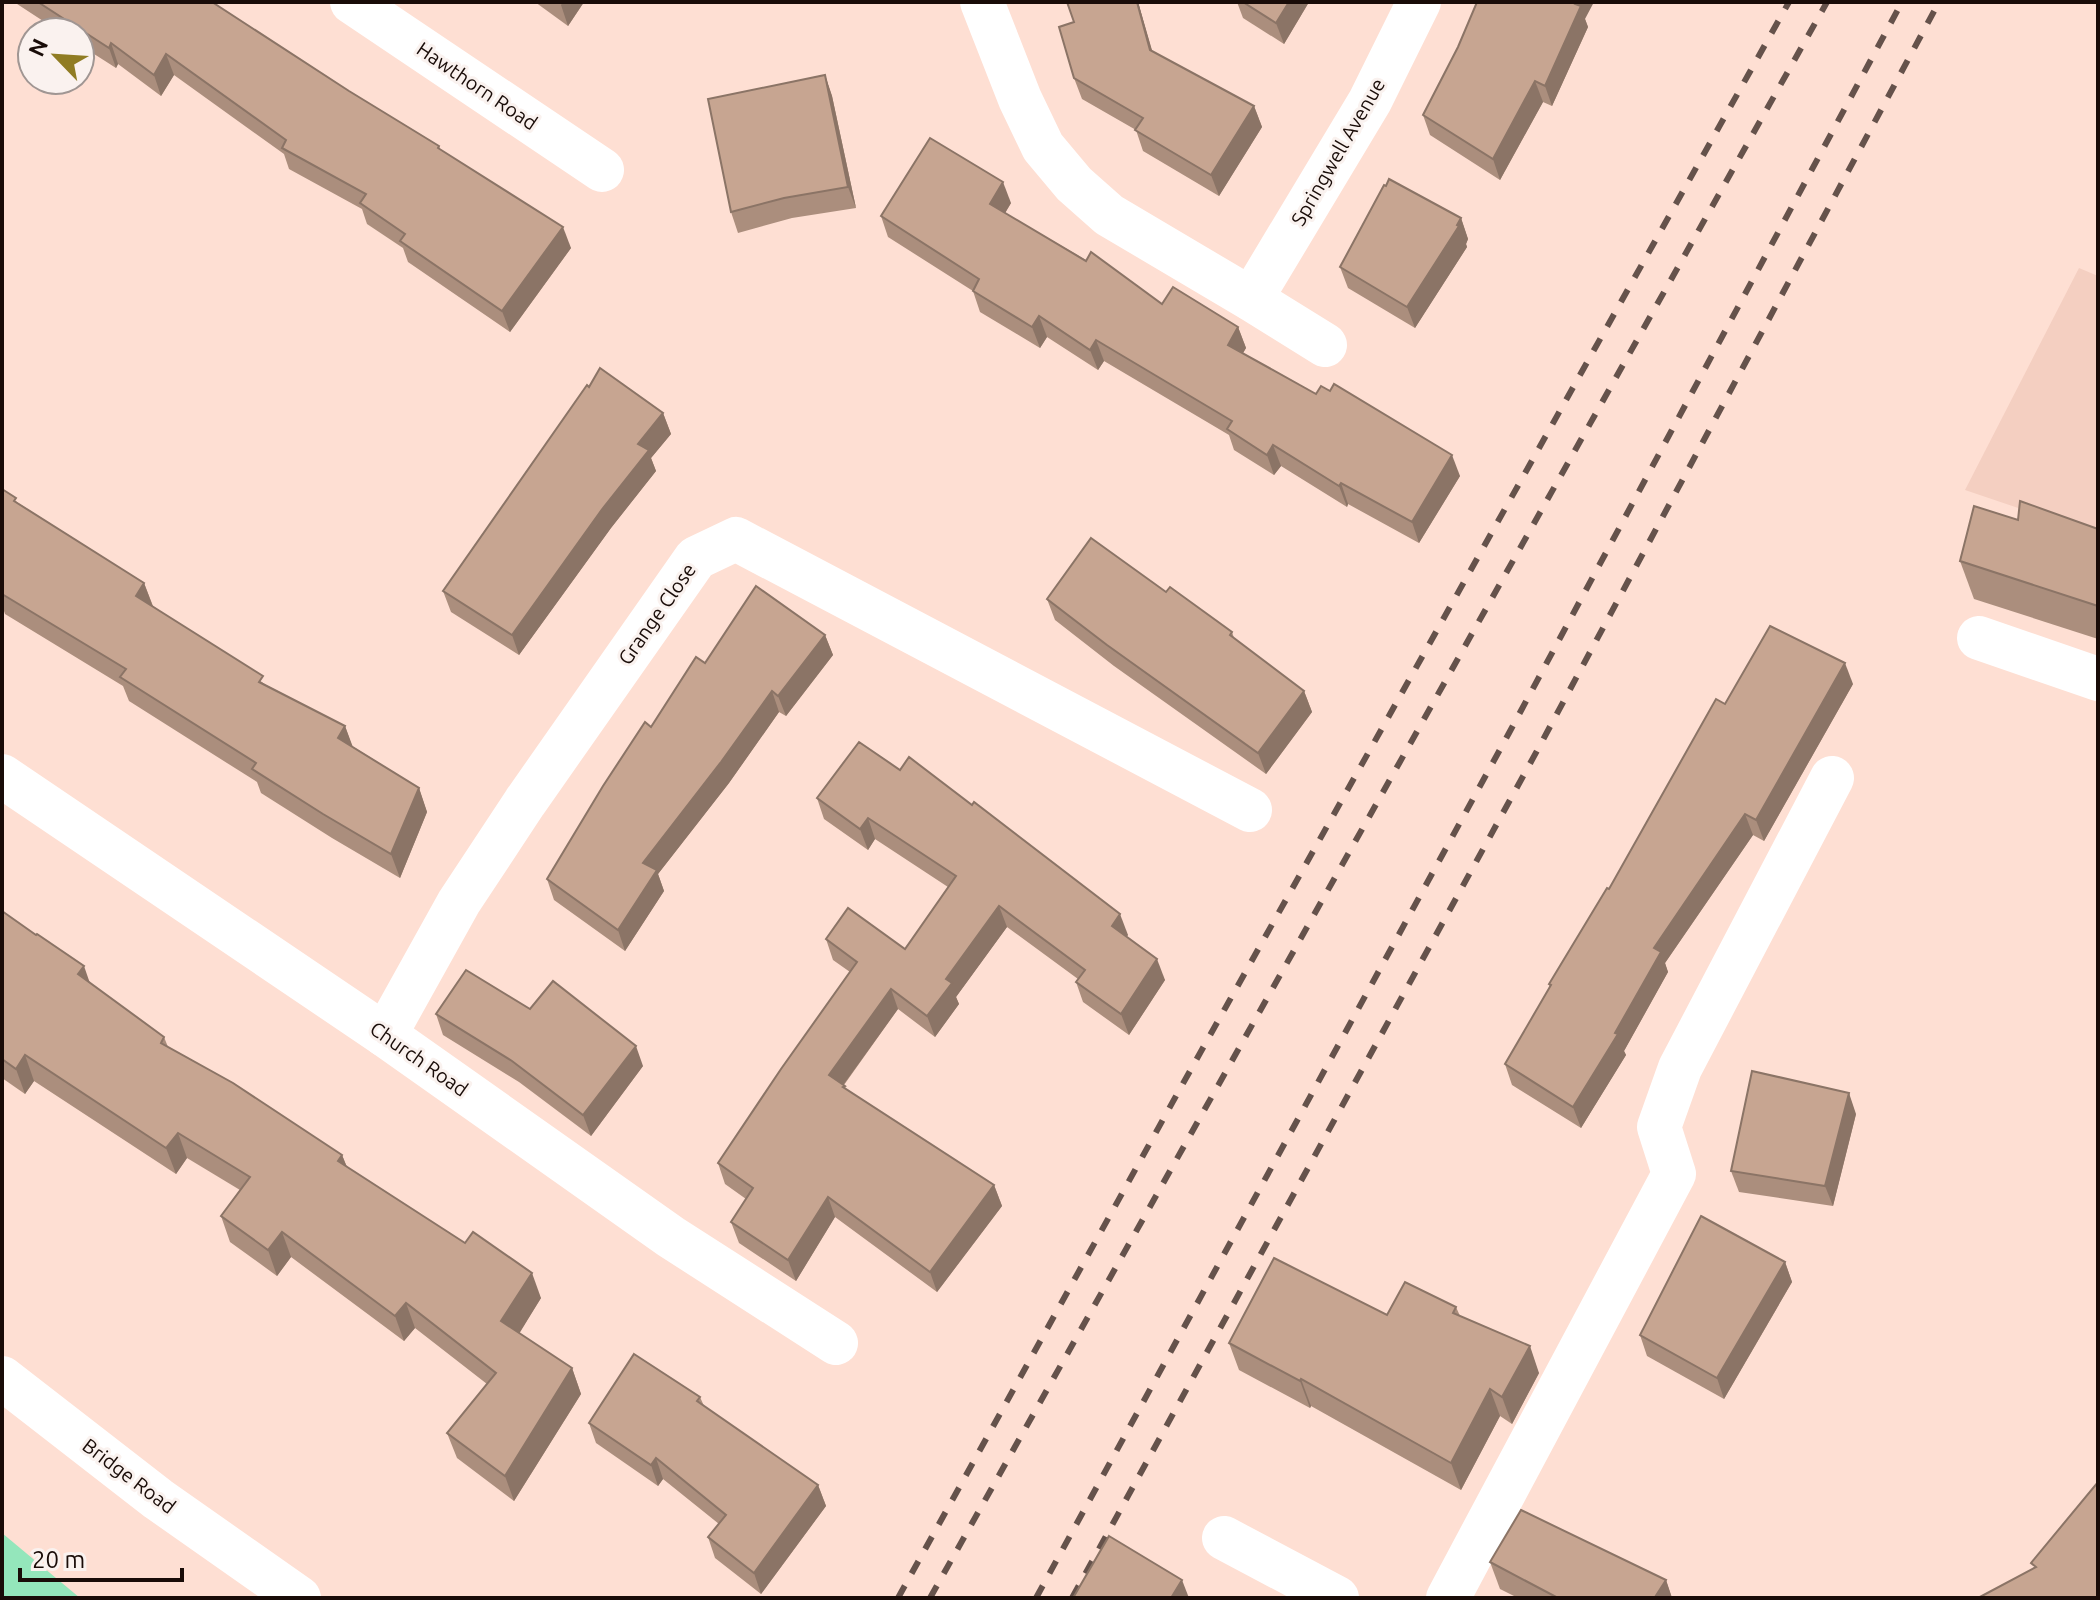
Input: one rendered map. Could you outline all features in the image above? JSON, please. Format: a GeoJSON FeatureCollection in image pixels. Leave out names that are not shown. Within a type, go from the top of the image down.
{"type":"FeatureCollection","features":[{"type":"Feature","properties":{"kind":"street","name":"Hawthorn Road"},"geometry":{"type":"LineString","coordinates":[[352,2],[602,170]]}},
{"type":"Feature","properties":{"kind":"street"},"geometry":{"type":"LineString","coordinates":[[982,2],[1020,99],[1043,147],[1074,184],[1109,215],[1325,345]]}},
{"type":"Feature","properties":{"kind":"street","name":"Springwell Avenue"},"geometry":{"type":"LineString","coordinates":[[1251,299],[1370,101],[1419,2]]}},
{"type":"Feature","properties":{"kind":"street","name":"Grange Close"},"geometry":{"type":"LineString","coordinates":[[385,1035],[459,902],[696,558],[736,539],[1250,810]]}},
{"type":"Feature","properties":{"kind":"street"},"geometry":{"type":"LineString","coordinates":[[1979,638],[2098,679]]}},
{"type":"Feature","properties":{"kind":"street","name":"Church Road"},"geometry":{"type":"LineString","coordinates":[[2,776],[385,1035],[671,1237],[836,1343]]}},
{"type":"Feature","properties":{"kind":"street"},"geometry":{"type":"LineString","coordinates":[[1448,1598],[1674,1174],[1659,1127],[1680,1068],[1832,778]]}},
{"type":"Feature","properties":{"kind":"street","name":"Bridge Road"},"geometry":{"type":"LineString","coordinates":[[2,1378],[158,1499],[299,1598]]}},
{"type":"Feature","properties":{"kind":"street"},"geometry":{"type":"LineString","coordinates":[[1224,1538],[1337,1598]]}},
{"type":"Feature","properties":{"kind":"shaded area"},"geometry":{"type":"Polygon","coordinates":[[[2079,268],[2098,276],[2098,535],[1965,490],[2079,268]]]}},
{"type":"Feature","properties":{"kind":"green space"},"geometry":{"type":"Polygon","coordinates":[[[2,1533],[80,1598],[2,1598],[2,1533]]]}},
{"type":"Feature","properties":{"kind":"building"},"geometry":{"type":"Polygon","coordinates":[[[38,2],[212,2],[563,227],[502,311],[400,241],[405,234],[360,203],[366,194],[282,148],[286,140],[166,54],[154,75],[111,43],[109,48],[96,40],[96,16],[60,16],[38,2]]]}},
{"type":"Feature","properties":{"kind":"building"},"geometry":{"type":"Polygon","coordinates":[[[1067,2],[1137,2],[1150,50],[1254,106],[1211,175],[1135,130],[1143,118],[1074,78],[1059,27],[1074,22],[1067,2]]]}},
{"type":"Feature","properties":{"kind":"building"},"geometry":{"type":"Polygon","coordinates":[[[1243,2],[1289,2],[1276,23],[1243,2]]]}},
{"type":"Feature","properties":{"kind":"building"},"geometry":{"type":"Polygon","coordinates":[[[1477,2],[1576,2],[1581,6],[1545,86],[1535,81],[1493,159],[1423,115],[1477,2]]]}},
{"type":"Feature","properties":{"kind":"building"},"geometry":{"type":"Polygon","coordinates":[[[825,75],[848,187],[784,198],[731,212],[708,99],[825,75]]]}},
{"type":"Feature","properties":{"kind":"building"},"geometry":{"type":"Polygon","coordinates":[[[930,138],[1003,182],[990,204],[1086,261],[1091,252],[1162,304],[1173,287],[1238,327],[1228,345],[1316,394],[1321,386],[1330,391],[1334,384],[1452,455],[1412,522],[1341,483],[1339,486],[1273,445],[1267,455],[1227,429],[1232,421],[1096,340],[1090,350],[1039,316],[1032,327],[973,291],[979,279],[881,216],[930,138]]]}},
{"type":"Feature","properties":{"kind":"building"},"geometry":{"type":"Polygon","coordinates":[[[1389,179],[1461,218],[1459,226],[1407,307],[1340,267],[1389,179]]]}},
{"type":"Feature","properties":{"kind":"building"},"geometry":{"type":"Polygon","coordinates":[[[600,368],[663,413],[638,444],[649,450],[603,508],[512,635],[443,591],[600,368]]]}},
{"type":"Feature","properties":{"kind":"building"},"geometry":{"type":"Polygon","coordinates":[[[2,489],[16,498],[14,501],[144,583],[136,596],[263,676],[259,682],[345,726],[338,738],[419,788],[391,854],[252,769],[256,763],[120,677],[126,669],[2,594],[2,489]]]}},
{"type":"Feature","properties":{"kind":"building"},"geometry":{"type":"Polygon","coordinates":[[[2020,501],[2098,529],[2098,606],[1960,561],[1974,506],[2018,520],[2020,501]]]}},
{"type":"Feature","properties":{"kind":"building"},"geometry":{"type":"Polygon","coordinates":[[[1091,538],[1166,592],[1170,587],[1232,632],[1230,635],[1304,691],[1258,753],[1047,599],[1091,538]]]}},
{"type":"Feature","properties":{"kind":"building"},"geometry":{"type":"Polygon","coordinates":[[[756,586],[825,635],[778,696],[772,691],[643,863],[657,870],[618,930],[547,879],[645,722],[651,727],[696,657],[705,663],[756,586]]]}},
{"type":"Feature","properties":{"kind":"building"},"geometry":{"type":"Polygon","coordinates":[[[1770,626],[1845,663],[1756,820],[1745,814],[1654,948],[1661,952],[1615,1033],[1618,1034],[1573,1107],[1505,1064],[1549,984],[1609,889],[1716,699],[1725,704],[1770,626]]]}},
{"type":"Feature","properties":{"kind":"building"},"geometry":{"type":"Polygon","coordinates":[[[859,742],[900,770],[909,757],[972,805],[974,802],[1120,914],[1112,926],[1157,959],[1121,1014],[1076,982],[1085,970],[999,906],[946,979],[952,983],[927,1016],[891,989],[829,1075],[994,1185],[930,1272],[828,1197],[788,1260],[731,1222],[753,1188],[718,1163],[857,962],[826,939],[848,908],[905,949],[956,876],[868,818],[860,829],[817,798],[859,742]]]}},
{"type":"Feature","properties":{"kind":"building"},"geometry":{"type":"Polygon","coordinates":[[[2,911],[84,966],[78,974],[164,1037],[161,1043],[233,1083],[342,1155],[338,1161],[465,1243],[473,1232],[532,1273],[501,1321],[572,1368],[505,1476],[447,1433],[496,1373],[406,1303],[395,1316],[282,1232],[268,1250],[221,1216],[250,1177],[178,1133],[166,1148],[25,1055],[16,1069],[2,1059],[2,911]]]}},
{"type":"Feature","properties":{"kind":"building"},"geometry":{"type":"Polygon","coordinates":[[[466,970],[530,1009],[553,981],[636,1046],[583,1115],[512,1061],[436,1014],[466,970]]]}},
{"type":"Feature","properties":{"kind":"building"},"geometry":{"type":"Polygon","coordinates":[[[1752,1071],[1849,1093],[1825,1186],[1731,1171],[1752,1071]]]}},
{"type":"Feature","properties":{"kind":"building"},"geometry":{"type":"Polygon","coordinates":[[[1701,1216],[1785,1262],[1717,1378],[1640,1335],[1701,1216]]]}},
{"type":"Feature","properties":{"kind":"building"},"geometry":{"type":"Polygon","coordinates":[[[1274,1258],[1387,1315],[1405,1282],[1456,1307],[1453,1313],[1530,1346],[1502,1397],[1490,1389],[1451,1463],[1301,1379],[1229,1343],[1274,1258]]]}},
{"type":"Feature","properties":{"kind":"building"},"geometry":{"type":"Polygon","coordinates":[[[634,1354],[700,1397],[697,1401],[818,1485],[754,1573],[708,1537],[726,1515],[656,1458],[651,1465],[589,1423],[634,1354]]]}},
{"type":"Feature","properties":{"kind":"building"},"geometry":{"type":"Polygon","coordinates":[[[2098,1482],[2098,1598],[1978,1598],[2036,1567],[2031,1563],[2098,1482]]]}},
{"type":"Feature","properties":{"kind":"building"},"geometry":{"type":"Polygon","coordinates":[[[1521,1510],[1666,1580],[1656,1598],[1558,1598],[1490,1562],[1521,1510]]]}},
{"type":"Feature","properties":{"kind":"building"},"geometry":{"type":"Polygon","coordinates":[[[1109,1536],[1182,1580],[1171,1598],[1073,1598],[1109,1536]]]}},
{"type":"Feature","properties":{"kind":"railway"},"geometry":{"type":"LineString","coordinates":[[898,1598],[1789,2]]}},
{"type":"Feature","properties":{"kind":"railway"},"geometry":{"type":"LineString","coordinates":[[930,1598],[1827,2]]}},
{"type":"Feature","properties":{"kind":"railway"},"geometry":{"type":"LineString","coordinates":[[1036,1598],[1509,733],[1902,2]]}},
{"type":"Feature","properties":{"kind":"railway"},"geometry":{"type":"LineString","coordinates":[[1072,1598],[1538,749],[1939,2]]}}]}
